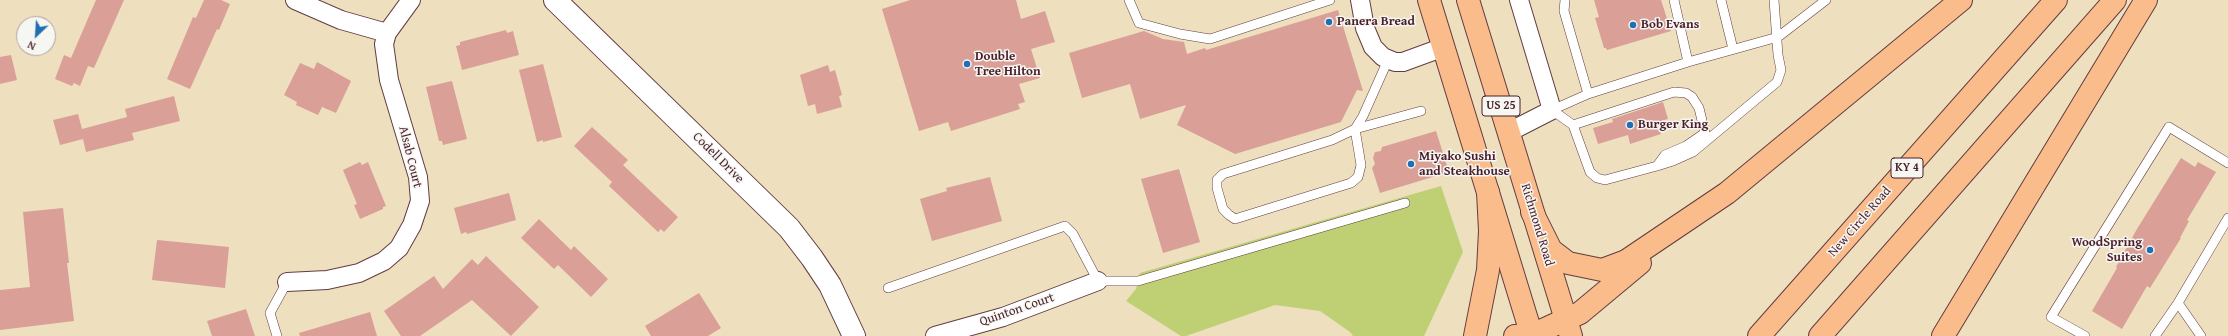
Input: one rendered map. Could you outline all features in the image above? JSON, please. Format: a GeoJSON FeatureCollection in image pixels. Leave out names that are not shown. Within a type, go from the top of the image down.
{"type":"FeatureCollection","features":[{"type":"Feature","properties":{"kind":"highway","name":"US 25"},"geometry":{"type":"LineString","coordinates":[[1429,0],[1488,192],[1526,336]]}},
{"type":"Feature","properties":{"kind":"highway","name":"Richmond Road"},"geometry":{"type":"LineString","coordinates":[[1468,0],[1568,329]]}},
{"type":"Feature","properties":{"kind":"highway"},"geometry":{"type":"LineString","coordinates":[[1532,212],[1551,250],[1559,258],[1568,263],[1602,270],[1626,261],[1727,193],[1961,0]]}},
{"type":"Feature","properties":{"kind":"highway","name":"New Circle Road"},"geometry":{"type":"LineString","coordinates":[[1759,336],[2056,0]]}},
{"type":"Feature","properties":{"kind":"highway"},"geometry":{"type":"LineString","coordinates":[[1820,336],[2115,0]]}},
{"type":"Feature","properties":{"kind":"highway"},"geometry":{"type":"LineString","coordinates":[[1942,336],[2146,0]]}},
{"type":"Feature","properties":{"kind":"highway"},"geometry":{"type":"LineString","coordinates":[[1475,336],[1488,270],[1490,231],[1488,192]]}},
{"type":"Feature","properties":{"kind":"highway"},"geometry":{"type":"LineString","coordinates":[[1526,336],[1568,329],[1580,313],[1710,204]]}},
{"type":"Feature","properties":{"kind":"street"},"geometry":{"type":"LineString","coordinates":[[295,0],[341,20],[387,33]]}},
{"type":"Feature","properties":{"kind":"street","name":"Alsab Court"},"geometry":{"type":"LineString","coordinates":[[287,282],[327,280],[359,273],[384,261],[399,248],[417,214],[420,201],[418,177],[389,80],[384,44],[387,33],[410,0]]}},
{"type":"Feature","properties":{"kind":"street","name":"Codell Drive"},"geometry":{"type":"LineString","coordinates":[[555,0],[789,228],[830,285],[854,336]]}},
{"type":"Feature","properties":{"kind":"street"},"geometry":{"type":"LineString","coordinates":[[1360,0],[1365,28],[1373,47],[1378,54],[1388,60],[1403,62],[1444,48]]}},
{"type":"Feature","properties":{"kind":"street"},"geometry":{"type":"LineString","coordinates":[[1509,132],[1552,110],[1519,0]]}},
{"type":"Feature","properties":{"kind":"street","name":"Quinton Court"},"geometry":{"type":"LineString","coordinates":[[935,336],[1003,318],[1098,281]]}},
{"type":"Feature","properties":{"kind":"lane"},"geometry":{"type":"LineString","coordinates":[[1130,0],[1139,23],[1180,34],[1210,39],[1330,0]]}},
{"type":"Feature","properties":{"kind":"lane"},"geometry":{"type":"LineString","coordinates":[[1565,0],[1564,11],[1588,94]]}},
{"type":"Feature","properties":{"kind":"lane"},"geometry":{"type":"LineString","coordinates":[[1674,0],[1688,62]]}},
{"type":"Feature","properties":{"kind":"lane"},"geometry":{"type":"LineString","coordinates":[[1722,0],[1733,49]]}},
{"type":"Feature","properties":{"kind":"lane"},"geometry":{"type":"LineString","coordinates":[[1552,110],[1573,125],[1590,172],[1597,178],[1605,180],[1657,166],[1693,152],[1776,82],[1780,70],[1774,0]]}},
{"type":"Feature","properties":{"kind":"lane"},"geometry":{"type":"LineString","coordinates":[[1552,110],[1588,94],[1688,62],[1778,37],[1826,0]]}},
{"type":"Feature","properties":{"kind":"lane"},"geometry":{"type":"LineString","coordinates":[[1388,60],[1363,116],[1355,129],[1361,165],[1358,177],[1351,183],[1236,219],[1228,215],[1223,209],[1217,188],[1217,180],[1223,174],[1332,140],[1355,129],[1421,111]]}},
{"type":"Feature","properties":{"kind":"lane"},"geometry":{"type":"LineString","coordinates":[[1573,125],[1674,92],[1686,92],[1692,97],[1699,108],[1705,133],[1686,146],[1665,154],[1657,166]]}},
{"type":"Feature","properties":{"kind":"lane"},"geometry":{"type":"LineString","coordinates":[[2085,336],[2051,317],[2169,127],[2228,163]]}},
{"type":"Feature","properties":{"kind":"lane"},"geometry":{"type":"LineString","coordinates":[[888,288],[1065,226],[1073,234],[1098,281],[1138,281],[1405,203]]}},
{"type":"Feature","properties":{"kind":"lane"},"geometry":{"type":"LineString","coordinates":[[2155,336],[2225,231],[2228,218]]}},
{"type":"Feature","properties":{"kind":"lane"},"geometry":{"type":"LineString","coordinates":[[277,336],[270,313],[287,282]]}},
{"type":"Feature","properties":{"kind":"lane"},"geometry":{"type":"LineString","coordinates":[[2178,303],[2201,336]]}},
{"type":"Feature","properties":{"kind":"green space"},"geometry":{"type":"Polygon","coordinates":[[[1441,186],[1463,252],[1424,336],[1353,336],[1350,332],[1320,311],[1275,305],[1186,336],[1181,336],[1126,301],[1136,289],[1140,273],[1441,186]]]}},
{"type":"Feature","properties":{"kind":"building"},"geometry":{"type":"Polygon","coordinates":[[[96,0],[124,0],[94,68],[88,66],[80,86],[74,83],[72,86],[55,79],[64,55],[71,58],[96,0]]]}},
{"type":"Feature","properties":{"kind":"building"},"geometry":{"type":"Polygon","coordinates":[[[204,0],[221,0],[230,4],[190,89],[167,79],[193,17],[196,18],[204,0]]]}},
{"type":"Feature","properties":{"kind":"building","name":"Double Tree Hilton"},"geometry":{"type":"Polygon","coordinates":[[[910,0],[1016,0],[1021,19],[1045,11],[1055,42],[1031,49],[1040,78],[1019,84],[1025,102],[1018,104],[1020,109],[951,131],[948,122],[919,131],[882,9],[910,0]]]}},
{"type":"Feature","properties":{"kind":"building","name":"Bob Evans"},"geometry":{"type":"Polygon","coordinates":[[[1594,0],[1661,0],[1671,31],[1607,50],[1604,48],[1595,18],[1599,17],[1594,0]]]}},
{"type":"Feature","properties":{"kind":"building"},"geometry":{"type":"Polygon","coordinates":[[[1338,10],[1363,91],[1357,90],[1341,122],[1235,154],[1177,125],[1186,105],[1140,119],[1130,84],[1082,98],[1069,53],[1144,31],[1163,39],[1184,42],[1187,54],[1205,48],[1206,50],[1338,10]]]}},
{"type":"Feature","properties":{"kind":"building"},"geometry":{"type":"Polygon","coordinates":[[[506,30],[507,33],[513,31],[519,55],[462,70],[456,46],[460,45],[460,42],[506,30]]]}},
{"type":"Feature","properties":{"kind":"building"},"geometry":{"type":"Polygon","coordinates":[[[11,55],[17,80],[0,84],[0,57],[11,55]]]}},
{"type":"Feature","properties":{"kind":"building"},"geometry":{"type":"Polygon","coordinates":[[[317,62],[351,81],[336,113],[322,107],[318,115],[296,105],[297,102],[284,95],[300,63],[314,69],[317,62]]]}},
{"type":"Feature","properties":{"kind":"building"},"geometry":{"type":"Polygon","coordinates":[[[543,64],[562,137],[537,142],[519,70],[543,64]]]}},
{"type":"Feature","properties":{"kind":"building"},"geometry":{"type":"Polygon","coordinates":[[[828,65],[830,72],[835,70],[842,95],[839,96],[842,107],[817,114],[815,104],[808,106],[800,75],[828,65]]]}},
{"type":"Feature","properties":{"kind":"building"},"geometry":{"type":"Polygon","coordinates":[[[452,81],[467,139],[443,145],[442,141],[439,141],[426,87],[452,81]]]}},
{"type":"Feature","properties":{"kind":"building"},"geometry":{"type":"Polygon","coordinates":[[[174,96],[180,121],[132,133],[134,140],[86,152],[83,139],[60,145],[53,120],[78,114],[82,129],[127,117],[125,109],[174,96]]]}},
{"type":"Feature","properties":{"kind":"building","name":"Burger King"},"geometry":{"type":"Polygon","coordinates":[[[1663,102],[1668,119],[1657,122],[1661,134],[1630,144],[1628,135],[1598,144],[1593,128],[1613,122],[1612,119],[1663,102]]]}},
{"type":"Feature","properties":{"kind":"building"},"geometry":{"type":"Polygon","coordinates":[[[592,127],[628,160],[623,165],[678,217],[664,232],[661,229],[658,232],[609,186],[612,182],[574,146],[592,127]]]}},
{"type":"Feature","properties":{"kind":"building"},"geometry":{"type":"Polygon","coordinates":[[[1436,131],[1449,172],[1380,193],[1372,168],[1375,164],[1373,158],[1375,152],[1381,151],[1382,147],[1436,131]]]}},
{"type":"Feature","properties":{"kind":"building","name":"WoodSpring Suites"},"geometry":{"type":"Polygon","coordinates":[[[2181,158],[2195,167],[2198,162],[2216,172],[2187,220],[2189,221],[2181,238],[2150,288],[2147,286],[2122,329],[2092,311],[2117,268],[2116,267],[2137,229],[2181,158]]]}},
{"type":"Feature","properties":{"kind":"building"},"geometry":{"type":"Polygon","coordinates":[[[360,162],[362,165],[368,162],[386,206],[383,207],[383,209],[360,219],[354,205],[357,204],[343,170],[360,162]]]}},
{"type":"Feature","properties":{"kind":"building"},"geometry":{"type":"Polygon","coordinates":[[[1179,169],[1200,242],[1163,253],[1141,179],[1179,169]]]}},
{"type":"Feature","properties":{"kind":"building"},"geometry":{"type":"Polygon","coordinates":[[[990,177],[1002,221],[932,241],[920,199],[947,191],[946,188],[990,177]]]}},
{"type":"Feature","properties":{"kind":"building"},"geometry":{"type":"Polygon","coordinates":[[[509,193],[516,220],[467,234],[466,232],[461,234],[454,208],[509,193]]]}},
{"type":"Feature","properties":{"kind":"building"},"geometry":{"type":"Polygon","coordinates":[[[63,208],[69,263],[67,263],[74,321],[0,330],[0,290],[30,287],[23,212],[63,208]]]}},
{"type":"Feature","properties":{"kind":"building"},"geometry":{"type":"Polygon","coordinates":[[[539,219],[571,250],[574,246],[608,279],[591,297],[558,265],[554,269],[521,238],[539,219]]]}},
{"type":"Feature","properties":{"kind":"building"},"geometry":{"type":"Polygon","coordinates":[[[157,240],[229,247],[225,288],[152,280],[157,240]]]}},
{"type":"Feature","properties":{"kind":"building"},"geometry":{"type":"Polygon","coordinates":[[[486,256],[539,307],[511,336],[472,300],[420,336],[401,336],[384,311],[434,276],[443,289],[472,259],[478,265],[486,256]]]}},
{"type":"Feature","properties":{"kind":"building"},"geometry":{"type":"Polygon","coordinates":[[[699,293],[721,328],[708,336],[651,336],[645,326],[699,293]]]}},
{"type":"Feature","properties":{"kind":"building"},"geometry":{"type":"Polygon","coordinates":[[[246,309],[255,336],[212,336],[207,321],[246,309]]]}},
{"type":"Feature","properties":{"kind":"building"},"geometry":{"type":"Polygon","coordinates":[[[370,312],[377,336],[300,336],[299,333],[370,312]]]}},
{"type":"Feature","properties":{"kind":"place","name":"Panera Bread"},"geometry":{"type":"Point","coordinates":[1329,22]}},
{"type":"Feature","properties":{"kind":"place","name":"Bob Evans"},"geometry":{"type":"Point","coordinates":[1633,25]}},
{"type":"Feature","properties":{"kind":"place","name":"Double Tree Hilton"},"geometry":{"type":"Point","coordinates":[967,64]}},
{"type":"Feature","properties":{"kind":"place","name":"Burger King"},"geometry":{"type":"Point","coordinates":[1630,125]}},
{"type":"Feature","properties":{"kind":"place","name":"Miyako Sushi and Steakhouse"},"geometry":{"type":"Point","coordinates":[1411,164]}},
{"type":"Feature","properties":{"kind":"place","name":"WoodSpring Suites"},"geometry":{"type":"Point","coordinates":[2150,250]}}]}
